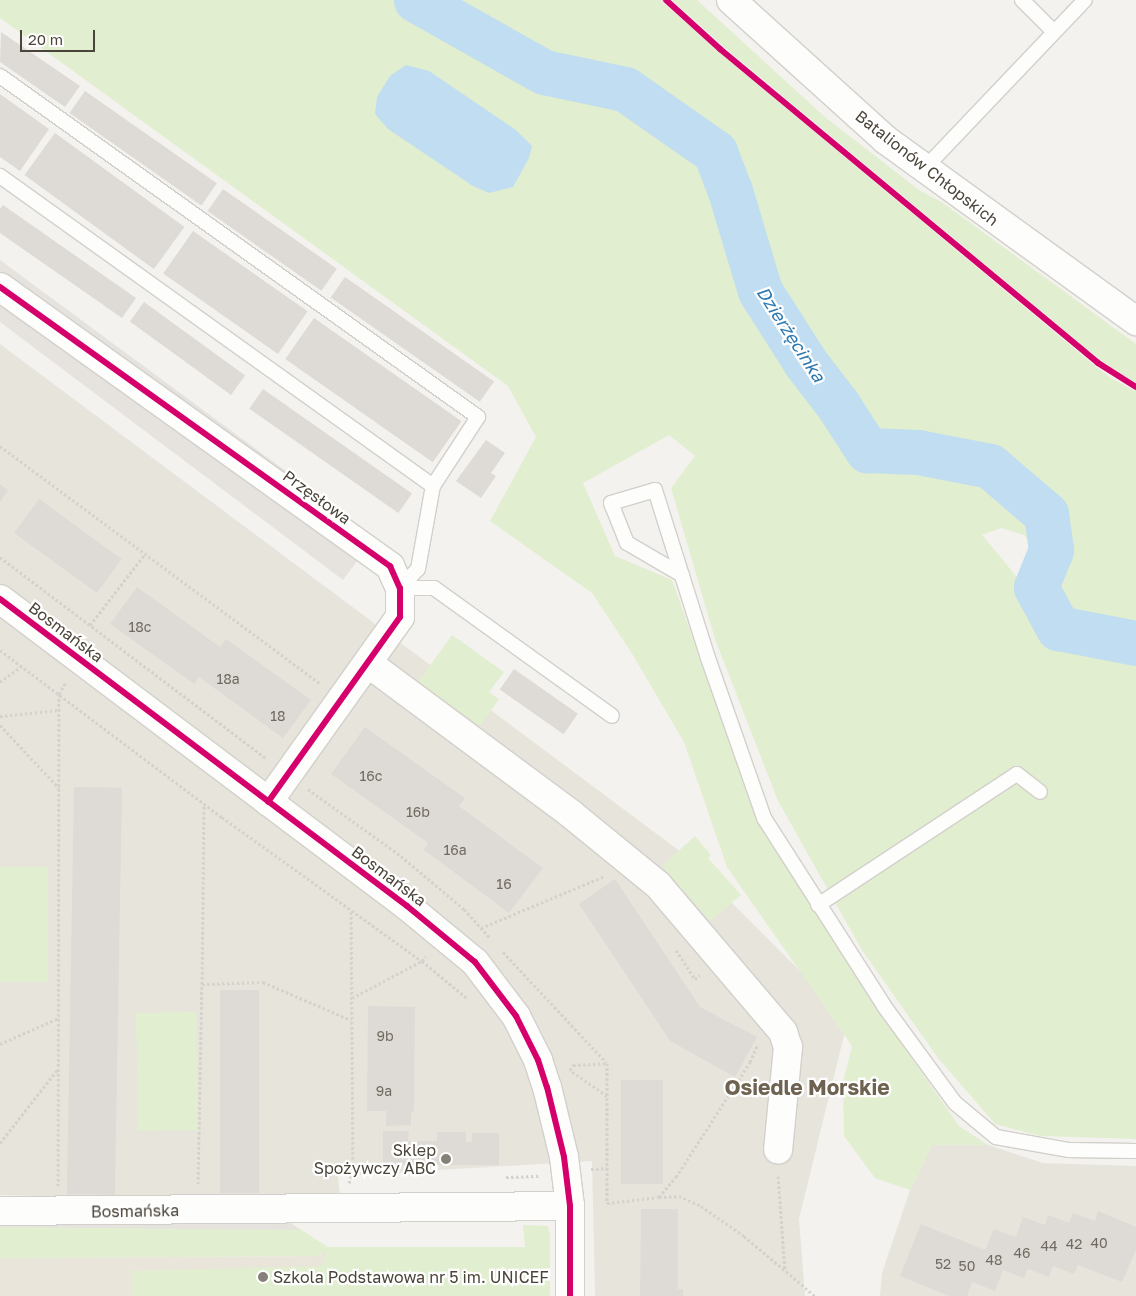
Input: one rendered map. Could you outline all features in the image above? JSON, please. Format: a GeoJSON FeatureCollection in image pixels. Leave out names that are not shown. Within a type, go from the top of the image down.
{"type":"FeatureCollection","features":[{"type":"Feature","properties":{"kind":"street","name":"Batalionów Chłopskich"},"geometry":{"type":"LineString","coordinates":[[731,0],[886,140],[1136,321]]}},
{"type":"Feature","properties":{"kind":"street","name":"Przęsłowa"},"geometry":{"type":"LineString","coordinates":[[0,287],[390,566],[400,588],[400,617],[268,802]]}},
{"type":"Feature","properties":{"kind":"street","name":"Bosmańska"},"geometry":{"type":"LineString","coordinates":[[0,599],[475,962],[516,1016],[538,1060],[547,1087],[564,1157],[570,1206],[570,1296]]}},
{"type":"Feature","properties":{"kind":"street"},"geometry":{"type":"LineString","coordinates":[[368,663],[571,814],[658,885],[783,1032],[788,1047],[778,1150]]}},
{"type":"Feature","properties":{"kind":"street","name":"Bosmańska"},"geometry":{"type":"LineString","coordinates":[[0,1211],[58,1212],[570,1206]]}},
{"type":"Feature","properties":{"kind":"lane"},"geometry":{"type":"LineString","coordinates":[[1022,0],[1054,32]]}},
{"type":"Feature","properties":{"kind":"lane"},"geometry":{"type":"LineString","coordinates":[[924,169],[1085,0]]}},
{"type":"Feature","properties":{"kind":"lane"},"geometry":{"type":"LineString","coordinates":[[0,76],[478,417],[433,486],[418,569],[400,588]]}},
{"type":"Feature","properties":{"kind":"lane"},"geometry":{"type":"LineString","coordinates":[[0,176],[433,486]]}},
{"type":"Feature","properties":{"kind":"lane"},"geometry":{"type":"LineString","coordinates":[[682,575],[627,542],[612,503],[655,490],[682,575],[708,658],[764,818],[884,1006],[955,1103],[996,1137],[1068,1150],[1136,1152]]}},
{"type":"Feature","properties":{"kind":"lane"},"geometry":{"type":"LineString","coordinates":[[400,588],[434,588],[612,716]]}},
{"type":"Feature","properties":{"kind":"lane"},"geometry":{"type":"LineString","coordinates":[[818,904],[1016,774],[1040,792]]}},
{"type":"Feature","properties":{"kind":"path"},"geometry":{"type":"LineString","coordinates":[[0,446],[342,700]]}},
{"type":"Feature","properties":{"kind":"path"},"geometry":{"type":"LineString","coordinates":[[90,626],[145,554]]}},
{"type":"Feature","properties":{"kind":"path"},"geometry":{"type":"LineString","coordinates":[[0,650],[204,804],[351,912],[422,961],[473,1003]]}},
{"type":"Feature","properties":{"kind":"path"},"geometry":{"type":"LineString","coordinates":[[58,1212],[59,694],[81,660]]}},
{"type":"Feature","properties":{"kind":"path"},"geometry":{"type":"LineString","coordinates":[[0,682],[22,666]]}},
{"type":"Feature","properties":{"kind":"path"},"geometry":{"type":"LineString","coordinates":[[0,716],[59,710]]}},
{"type":"Feature","properties":{"kind":"path"},"geometry":{"type":"LineString","coordinates":[[0,724],[59,788]]}},
{"type":"Feature","properties":{"kind":"path"},"geometry":{"type":"LineString","coordinates":[[198,1190],[204,804]]}},
{"type":"Feature","properties":{"kind":"path"},"geometry":{"type":"LineString","coordinates":[[481,928],[607,875]]}},
{"type":"Feature","properties":{"kind":"path"},"geometry":{"type":"LineString","coordinates":[[352,998],[422,961],[464,909]]}},
{"type":"Feature","properties":{"kind":"path"},"geometry":{"type":"LineString","coordinates":[[348,1185],[353,1168],[351,912]]}},
{"type":"Feature","properties":{"kind":"path"},"geometry":{"type":"LineString","coordinates":[[675,948],[695,979],[707,970]]}},
{"type":"Feature","properties":{"kind":"path"},"geometry":{"type":"LineString","coordinates":[[202,984],[263,982],[351,1020]]}},
{"type":"Feature","properties":{"kind":"path"},"geometry":{"type":"LineString","coordinates":[[0,1044],[59,1018]]}},
{"type":"Feature","properties":{"kind":"path"},"geometry":{"type":"LineString","coordinates":[[659,1197],[676,1177],[750,1062],[760,1036]]}},
{"type":"Feature","properties":{"kind":"path"},"geometry":{"type":"LineString","coordinates":[[607,1096],[570,1070],[574,1065],[607,1063],[607,1096],[607,1203],[679,1196],[701,1206],[744,1236],[814,1296]]}},
{"type":"Feature","properties":{"kind":"path"},"geometry":{"type":"LineString","coordinates":[[0,1143],[58,1069]]}},
{"type":"Feature","properties":{"kind":"path"},"geometry":{"type":"LineString","coordinates":[[778,1150],[785,1271]]}},
{"type":"Feature","properties":{"kind":"shaded area"},"geometry":{"type":"Polygon","coordinates":[[[0,260],[375,537],[343,580],[0,322],[0,260]]]}},
{"type":"Feature","properties":{"kind":"shaded area"},"geometry":{"type":"Polygon","coordinates":[[[0,344],[681,852],[848,1019],[799,1219],[805,1296],[595,1296],[592,1161],[338,1176],[341,1204],[0,1195],[0,344]]]}},
{"type":"Feature","properties":{"kind":"shaded area"},"geometry":{"type":"Polygon","coordinates":[[[932,1145],[988,1145],[1043,1163],[1136,1166],[1136,1296],[880,1296],[882,1273],[910,1190],[932,1145]]]}},
{"type":"Feature","properties":{"kind":"shaded area"},"geometry":{"type":"Polygon","coordinates":[[[0,1217],[283,1218],[300,1230],[0,1227],[0,1217]]]}},
{"type":"Feature","properties":{"kind":"shaded area","name":"Szkola Podstawowa nr 5 im. UNICEF"},"geometry":{"type":"Polygon","coordinates":[[[328,1247],[526,1296],[0,1296],[0,1258],[320,1256],[328,1247]]]}},
{"type":"Feature","properties":{"kind":"green space"},"geometry":{"type":"Polygon","coordinates":[[[0,0],[660,0],[718,51],[1095,366],[1111,378],[1136,392],[1136,1139],[1040,1136],[995,1124],[938,1058],[862,950],[778,801],[715,639],[671,488],[695,456],[669,435],[583,483],[615,556],[672,580],[756,815],[876,1007],[959,1126],[988,1145],[932,1145],[910,1190],[875,1178],[844,1136],[843,1082],[852,1046],[727,867],[684,742],[631,652],[592,593],[490,521],[536,437],[508,386],[0,18],[0,0]],[[1001,528],[982,535],[1026,588],[1036,550],[1024,535],[1001,528]]]}},
{"type":"Feature","properties":{"kind":"green space"},"geometry":{"type":"Polygon","coordinates":[[[672,0],[697,0],[825,117],[919,190],[943,203],[1136,344],[1136,383],[1100,360],[723,46],[672,0]]]}},
{"type":"Feature","properties":{"kind":"green space"},"geometry":{"type":"Polygon","coordinates":[[[452,635],[504,672],[489,692],[499,699],[480,726],[418,682],[452,635]]]}},
{"type":"Feature","properties":{"kind":"green space"},"geometry":{"type":"Polygon","coordinates":[[[695,836],[711,855],[708,858],[741,895],[710,921],[662,866],[695,836]]]}},
{"type":"Feature","properties":{"kind":"green space"},"geometry":{"type":"Polygon","coordinates":[[[0,867],[48,867],[48,982],[0,982],[0,867]]]}},
{"type":"Feature","properties":{"kind":"green space"},"geometry":{"type":"Polygon","coordinates":[[[196,1012],[198,1130],[138,1131],[136,1013],[196,1012]]]}},
{"type":"Feature","properties":{"kind":"green space"},"geometry":{"type":"Polygon","coordinates":[[[0,1217],[283,1218],[328,1247],[525,1247],[523,1225],[548,1226],[550,1236],[550,1296],[132,1296],[131,1271],[322,1266],[327,1248],[320,1256],[0,1258],[0,1217]]]}},
{"type":"Feature","properties":{"kind":"water"},"geometry":{"type":"Polygon","coordinates":[[[406,65],[429,71],[516,130],[532,146],[529,158],[513,187],[489,193],[473,186],[388,129],[375,114],[377,97],[390,76],[406,65]]]}},
{"type":"Feature","properties":{"kind":"building"},"geometry":{"type":"Polygon","coordinates":[[[1,32],[80,86],[65,107],[0,62],[1,32]]]}},
{"type":"Feature","properties":{"kind":"building"},"geometry":{"type":"Polygon","coordinates":[[[85,91],[217,183],[201,205],[70,113],[85,91]]]}},
{"type":"Feature","properties":{"kind":"building"},"geometry":{"type":"Polygon","coordinates":[[[0,94],[49,129],[20,171],[0,157],[0,94]]]}},
{"type":"Feature","properties":{"kind":"building"},"geometry":{"type":"Polygon","coordinates":[[[55,133],[184,227],[154,269],[24,175],[55,133]]]}},
{"type":"Feature","properties":{"kind":"building"},"geometry":{"type":"Polygon","coordinates":[[[223,189],[337,269],[321,291],[208,211],[223,189]]]}},
{"type":"Feature","properties":{"kind":"building"},"geometry":{"type":"Polygon","coordinates":[[[3,205],[136,298],[122,318],[0,233],[0,209],[3,205]]]}},
{"type":"Feature","properties":{"kind":"building"},"geometry":{"type":"Polygon","coordinates":[[[193,231],[308,311],[278,354],[163,274],[193,231]]]}},
{"type":"Feature","properties":{"kind":"building"},"geometry":{"type":"Polygon","coordinates":[[[345,277],[494,381],[480,402],[331,297],[345,277]]]}},
{"type":"Feature","properties":{"kind":"building"},"geometry":{"type":"Polygon","coordinates":[[[144,302],[245,375],[231,395],[130,321],[144,302]]]}},
{"type":"Feature","properties":{"kind":"building"},"geometry":{"type":"Polygon","coordinates":[[[314,318],[461,421],[433,462],[285,359],[314,318]]]}},
{"type":"Feature","properties":{"kind":"building"},"geometry":{"type":"Polygon","coordinates":[[[263,389],[412,493],[398,513],[249,409],[263,389]]]}},
{"type":"Feature","properties":{"kind":"building"},"geometry":{"type":"Polygon","coordinates":[[[486,440],[505,453],[491,473],[496,476],[481,498],[456,481],[486,440]]]}},
{"type":"Feature","properties":{"kind":"building"},"geometry":{"type":"Polygon","coordinates":[[[0,484],[8,490],[0,502],[0,484]]]}},
{"type":"Feature","properties":{"kind":"building"},"geometry":{"type":"Polygon","coordinates":[[[39,499],[122,559],[97,593],[14,533],[39,499]]]}},
{"type":"Feature","properties":{"kind":"building"},"geometry":{"type":"Polygon","coordinates":[[[137,587],[220,647],[226,639],[311,700],[283,738],[199,677],[194,684],[110,624],[137,587]]]}},
{"type":"Feature","properties":{"kind":"building"},"geometry":{"type":"Polygon","coordinates":[[[514,669],[578,714],[564,734],[500,689],[514,669]]]}},
{"type":"Feature","properties":{"kind":"building"},"geometry":{"type":"Polygon","coordinates":[[[365,727],[465,798],[459,806],[543,868],[509,913],[424,850],[428,843],[331,774],[365,727]]]}},
{"type":"Feature","properties":{"kind":"building"},"geometry":{"type":"Polygon","coordinates":[[[74,787],[122,788],[115,1195],[67,1194],[74,787]]]}},
{"type":"Feature","properties":{"kind":"building"},"geometry":{"type":"Polygon","coordinates":[[[615,879],[700,1007],[757,1037],[735,1077],[670,1041],[579,904],[615,879]]]}},
{"type":"Feature","properties":{"kind":"building"},"geometry":{"type":"Polygon","coordinates":[[[220,990],[259,990],[259,1193],[220,1193],[220,990]]]}},
{"type":"Feature","properties":{"kind":"building"},"geometry":{"type":"Polygon","coordinates":[[[368,1006],[415,1007],[414,1112],[411,1112],[411,1125],[386,1126],[386,1111],[367,1111],[368,1006]]]}},
{"type":"Feature","properties":{"kind":"building"},"geometry":{"type":"Polygon","coordinates":[[[621,1080],[663,1080],[663,1184],[621,1184],[621,1080]]]}},
{"type":"Feature","properties":{"kind":"building"},"geometry":{"type":"Polygon","coordinates":[[[383,1131],[409,1131],[408,1141],[437,1141],[437,1132],[466,1132],[466,1142],[472,1142],[472,1133],[499,1133],[499,1165],[383,1165],[383,1131]]]}},
{"type":"Feature","properties":{"kind":"building"},"geometry":{"type":"Polygon","coordinates":[[[641,1209],[678,1209],[678,1289],[683,1289],[683,1296],[640,1296],[641,1209]]]}},
{"type":"Feature","properties":{"kind":"building"},"geometry":{"type":"Polygon","coordinates":[[[1098,1211],[1136,1227],[1136,1250],[1122,1282],[1078,1265],[1074,1274],[1053,1266],[1049,1277],[1028,1269],[1024,1278],[1003,1270],[995,1291],[972,1282],[967,1296],[949,1296],[900,1276],[921,1224],[985,1250],[994,1229],[1016,1237],[1023,1217],[1045,1225],[1048,1215],[1069,1223],[1073,1213],[1095,1221],[1098,1211]]]}},
{"type":"Feature","properties":{"kind":"waterway","name":"Dzierżęcinka"},"geometry":{"type":"LineString","coordinates":[[416,0],[544,72],[625,89],[715,152],[730,191],[760,291],[805,362],[838,405],[867,450],[918,452],[990,466],[1046,514],[1051,550],[1036,587],[1058,628],[1136,643]]}},
{"type":"Feature","properties":{"kind":"cycle path"},"geometry":{"type":"LineString","coordinates":[[666,0],[720,49],[1098,363],[1136,387]]}},
{"type":"Feature","properties":{"kind":"cycle path"},"geometry":{"type":"LineString","coordinates":[[0,287],[390,566],[400,588],[400,617],[268,802]]}},
{"type":"Feature","properties":{"kind":"cycle path"},"geometry":{"type":"LineString","coordinates":[[0,599],[407,906],[475,962],[516,1016],[538,1060],[547,1087],[564,1157],[570,1206],[570,1296]]}},
{"type":"Feature","properties":{"kind":"place","name":"Sklep Spożywczy ABC"},"geometry":{"type":"Point","coordinates":[446,1159]}},
{"type":"Feature","properties":{"kind":"place","name":"Szkola Podstawowa nr 5 im. UNICEF"},"geometry":{"type":"Point","coordinates":[263,1277]}},
{"type":"Feature","properties":{"kind":"district","name":"Osiedle Morskie"},"geometry":{"type":"Point","coordinates":[807,1087]}}]}
